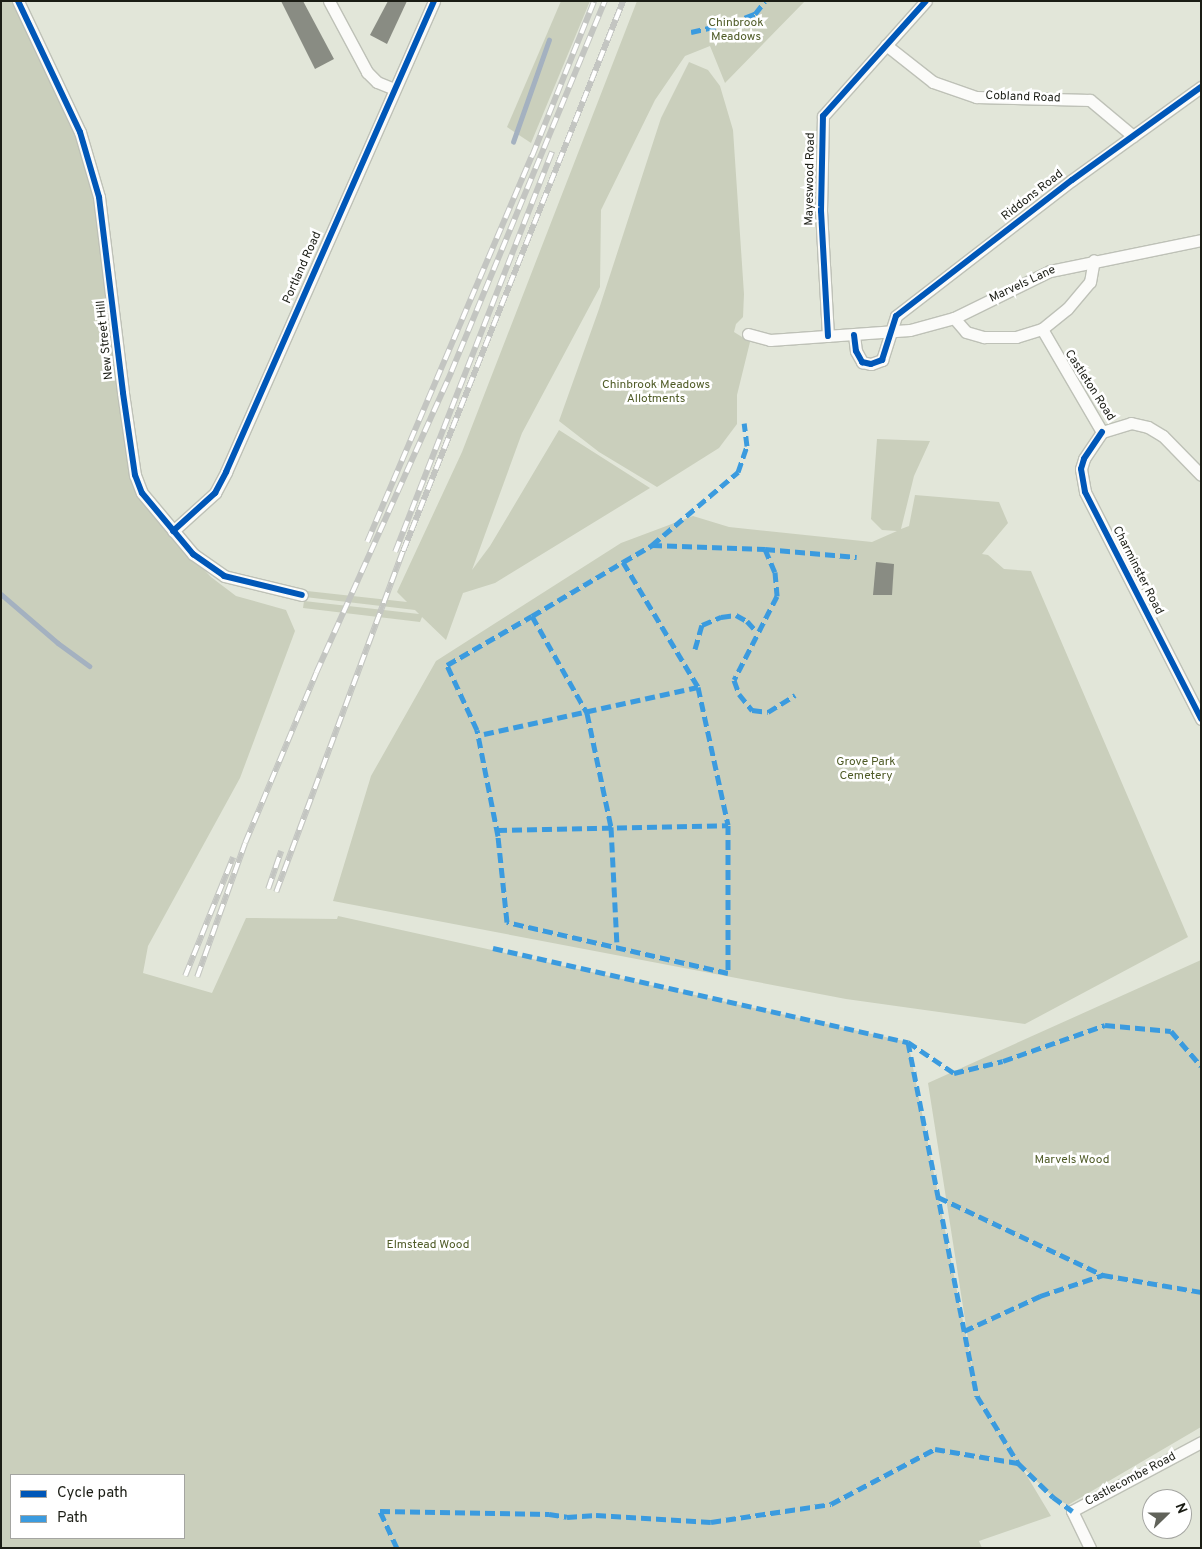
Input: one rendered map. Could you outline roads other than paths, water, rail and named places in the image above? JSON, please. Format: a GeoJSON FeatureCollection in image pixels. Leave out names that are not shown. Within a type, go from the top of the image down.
{"type":"FeatureCollection","features":[{"type":"Feature","properties":{"kind":"street","name":"New Street Hill"},"geometry":{"type":"LineString","coordinates":[[18,1],[80,132],[98,197],[135,475],[142,493],[193,554],[224,576],[302,595]]}},
{"type":"Feature","properties":{"kind":"street"},"geometry":{"type":"LineString","coordinates":[[329,1],[367,72],[377,82],[394,89]]}},
{"type":"Feature","properties":{"kind":"street","name":"Portland Road"},"geometry":{"type":"LineString","coordinates":[[173,530],[215,493],[226,472],[434,1]]}},
{"type":"Feature","properties":{"kind":"street","name":"Mayeswood Road"},"geometry":{"type":"LineString","coordinates":[[828,336],[820,211],[823,116],[926,1]]}},
{"type":"Feature","properties":{"kind":"street","name":"Cobland Road"},"geometry":{"type":"LineString","coordinates":[[886,45],[933,82],[976,97],[1090,100],[1133,136]]}},
{"type":"Feature","properties":{"kind":"street","name":"Riddons Road"},"geometry":{"type":"LineString","coordinates":[[891,334],[896,316],[1133,136],[1201,87]]}},
{"type":"Feature","properties":{"kind":"street","name":"Marvels Lane"},"geometry":{"type":"LineString","coordinates":[[748,334],[770,340],[891,334],[954,318],[1050,271],[1094,260],[1201,240]]}},
{"type":"Feature","properties":{"kind":"street"},"geometry":{"type":"LineString","coordinates":[[954,318],[966,332],[984,337],[1016,337],[1042,329],[1067,309],[1090,282],[1094,260]]}},
{"type":"Feature","properties":{"kind":"street","name":"Castleton Road"},"geometry":{"type":"LineString","coordinates":[[1042,329],[1102,432],[1131,423],[1148,426],[1163,436],[1201,476]]}},
{"type":"Feature","properties":{"kind":"street"},"geometry":{"type":"LineString","coordinates":[[854,335],[856,351],[865,364],[882,360],[891,334]]}},
{"type":"Feature","properties":{"kind":"street","name":"Charminster Road"},"geometry":{"type":"LineString","coordinates":[[1102,432],[1084,459],[1082,475],[1085,492],[1201,720]]}},
{"type":"Feature","properties":{"kind":"street","name":"Castlecombe Road"},"geometry":{"type":"LineString","coordinates":[[1090,1548],[1072,1511],[1201,1442]]}},
{"type":"Feature","properties":{"kind":"waterway"},"geometry":{"type":"LineString","coordinates":[[513,142],[549,40]]}},
{"type":"Feature","properties":{"kind":"waterway"},"geometry":{"type":"LineString","coordinates":[[1,594],[58,643],[90,666]]}},
{"type":"Feature","properties":{"kind":"railway"},"geometry":{"type":"LineString","coordinates":[[367,542],[532,156],[594,1]]}},
{"type":"Feature","properties":{"kind":"railway"},"geometry":{"type":"LineString","coordinates":[[197,977],[245,843],[316,673],[451,372],[605,1]]}},
{"type":"Feature","properties":{"kind":"railway"},"geometry":{"type":"LineString","coordinates":[[276,892],[403,551],[623,1]]}},
{"type":"Feature","properties":{"kind":"railway"},"geometry":{"type":"LineString","coordinates":[[395,552],[552,152]]}},
{"type":"Feature","properties":{"kind":"railway"},"geometry":{"type":"LineString","coordinates":[[268,889],[281,851]]}},
{"type":"Feature","properties":{"kind":"railway"},"geometry":{"type":"LineString","coordinates":[[185,976],[233,857]]}},
{"type":"Feature","properties":{"kind":"park label","name":"Chinbrook Meadows"},"geometry":{"type":"Point","coordinates":[736,31]}},
{"type":"Feature","properties":{"kind":"park label","name":"Chinbrook Meadows Allotments"},"geometry":{"type":"Point","coordinates":[656,393]}},
{"type":"Feature","properties":{"kind":"park label","name":"Grove Park Cemetery"},"geometry":{"type":"Point","coordinates":[866,770]}},
{"type":"Feature","properties":{"kind":"park label","name":"Marvels Wood"},"geometry":{"type":"Point","coordinates":[1072,1161]}},
{"type":"Feature","properties":{"kind":"park label","name":"Elmstead Wood"},"geometry":{"type":"Point","coordinates":[428,1246]}}]}
